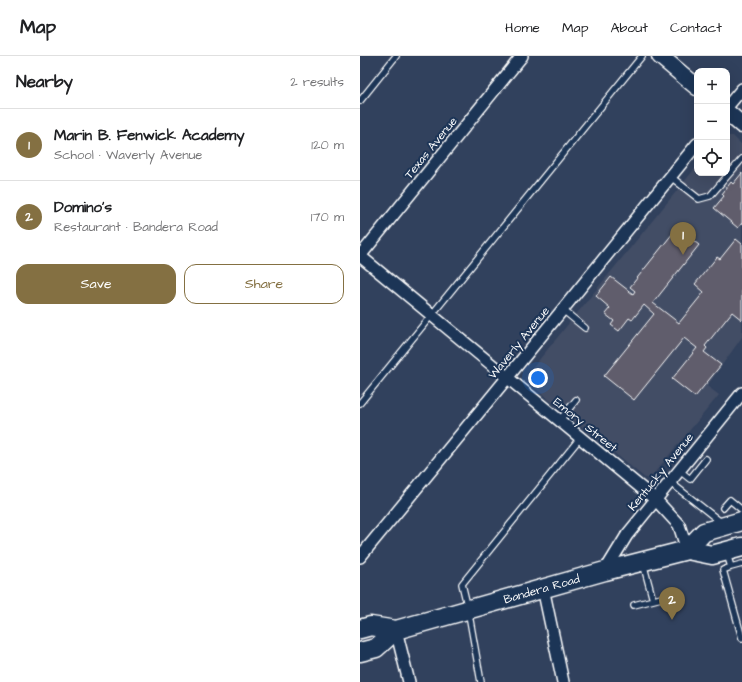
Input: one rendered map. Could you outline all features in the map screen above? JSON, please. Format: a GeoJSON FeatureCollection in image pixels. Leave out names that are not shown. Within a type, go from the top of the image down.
{"type":"FeatureCollection","features":[{"type":"Feature","properties":{"kind":"main road"},"geometry":{"type":"LineString","coordinates":[[687,550],[704,532],[730,518]]}},
{"type":"Feature","properties":{"kind":"main road","name":"Bandera Road"},"geometry":{"type":"LineString","coordinates":[[360,629],[371,626],[396,630],[543,588],[687,550],[712,556],[733,555]]}},
{"type":"Feature","properties":{"kind":"main road","name":"Bandera Road"},"geometry":{"type":"LineString","coordinates":[[360,652],[376,648],[396,630]]}},
{"type":"Feature","properties":{"kind":"street","name":"Texas Avenue"},"geometry":{"type":"LineString","coordinates":[[360,256],[522,56]]}},
{"type":"Feature","properties":{"kind":"street"},"geometry":{"type":"LineString","coordinates":[[660,56],[694,84]]}},
{"type":"Feature","properties":{"kind":"street"},"geometry":{"type":"LineString","coordinates":[[729,104],[742,88]]}},
{"type":"Feature","properties":{"kind":"street"},"geometry":{"type":"LineString","coordinates":[[730,115],[742,125]]}},
{"type":"Feature","properties":{"kind":"street","name":"Waverly Avenue"},"geometry":{"type":"LineString","coordinates":[[360,557],[694,148]]}},
{"type":"Feature","properties":{"kind":"street","name":"Emory Street"},"geometry":{"type":"LineString","coordinates":[[360,256],[656,500],[678,525],[687,550]]}},
{"type":"Feature","properties":{"kind":"street","name":"Kentucky Avenue"},"geometry":{"type":"LineString","coordinates":[[605,571],[627,535],[742,393]]}},
{"type":"Feature","properties":{"kind":"street"},"geometry":{"type":"LineString","coordinates":[[543,588],[564,682]]}},
{"type":"Feature","properties":{"kind":"street"},"geometry":{"type":"LineString","coordinates":[[396,630],[409,682]]}},
{"type":"Feature","properties":{"kind":"lane"},"geometry":{"type":"LineString","coordinates":[[360,101],[396,56]]}},
{"type":"Feature","properties":{"kind":"lane"},"geometry":{"type":"LineString","coordinates":[[360,403],[642,56]]}},
{"type":"Feature","properties":{"kind":"lane"},"geometry":{"type":"LineString","coordinates":[[671,177],[698,200],[710,196],[742,159]]}},
{"type":"Feature","properties":{"kind":"lane"},"geometry":{"type":"LineString","coordinates":[[563,310],[585,328]]}},
{"type":"Feature","properties":{"kind":"lane"},"geometry":{"type":"LineString","coordinates":[[559,421],[576,400]]}},
{"type":"Feature","properties":{"kind":"lane"},"geometry":{"type":"LineString","coordinates":[[481,682],[462,584],[580,438]]}},
{"type":"Feature","properties":{"kind":"lane"},"geometry":{"type":"LineString","coordinates":[[680,471],[690,479],[706,459]]}},
{"type":"Feature","properties":{"kind":"lane"},"geometry":{"type":"LineString","coordinates":[[670,482],[682,492],[730,518],[730,500],[742,510]]}},
{"type":"Feature","properties":{"kind":"lane"},"geometry":{"type":"LineString","coordinates":[[742,564],[733,555],[722,570],[742,638]]}},
{"type":"Feature","properties":{"kind":"lane"},"geometry":{"type":"LineString","coordinates":[[642,561],[653,600]]}},
{"type":"Feature","properties":{"kind":"lane"},"geometry":{"type":"LineString","coordinates":[[634,605],[673,595]]}},
{"type":"Feature","properties":{"kind":"shaded area"},"geometry":{"type":"Polygon","coordinates":[[[730,136],[733,136],[742,145],[742,337],[707,386],[719,395],[650,478],[645,478],[525,380],[526,376],[694,170],[694,176],[730,176],[730,136]]]}},
{"type":"Feature","properties":{"kind":"building"},"geometry":{"type":"Polygon","coordinates":[[[742,173],[742,223],[738,228],[714,208],[724,196],[722,194],[731,182],[733,184],[742,173]]]}},
{"type":"Feature","properties":{"kind":"building"},"geometry":{"type":"Polygon","coordinates":[[[677,228],[699,245],[653,303],[679,323],[704,292],[695,284],[717,257],[720,259],[736,239],[742,244],[742,320],[732,312],[705,346],[707,348],[704,352],[721,365],[695,397],[672,379],[697,348],[684,338],[634,400],[604,376],[654,314],[644,305],[632,320],[629,318],[619,331],[611,325],[614,321],[605,314],[610,308],[596,296],[611,277],[633,294],[635,291],[630,287],[677,228]]]}},
{"type":"Feature","properties":{"kind":"place","name":"Marin B. Fenwick Academy"},"geometry":{"type":"Point","coordinates":[683,255]}},
{"type":"Feature","properties":{"kind":"place","name":"Domino's"},"geometry":{"type":"Point","coordinates":[672,620]}}]}
